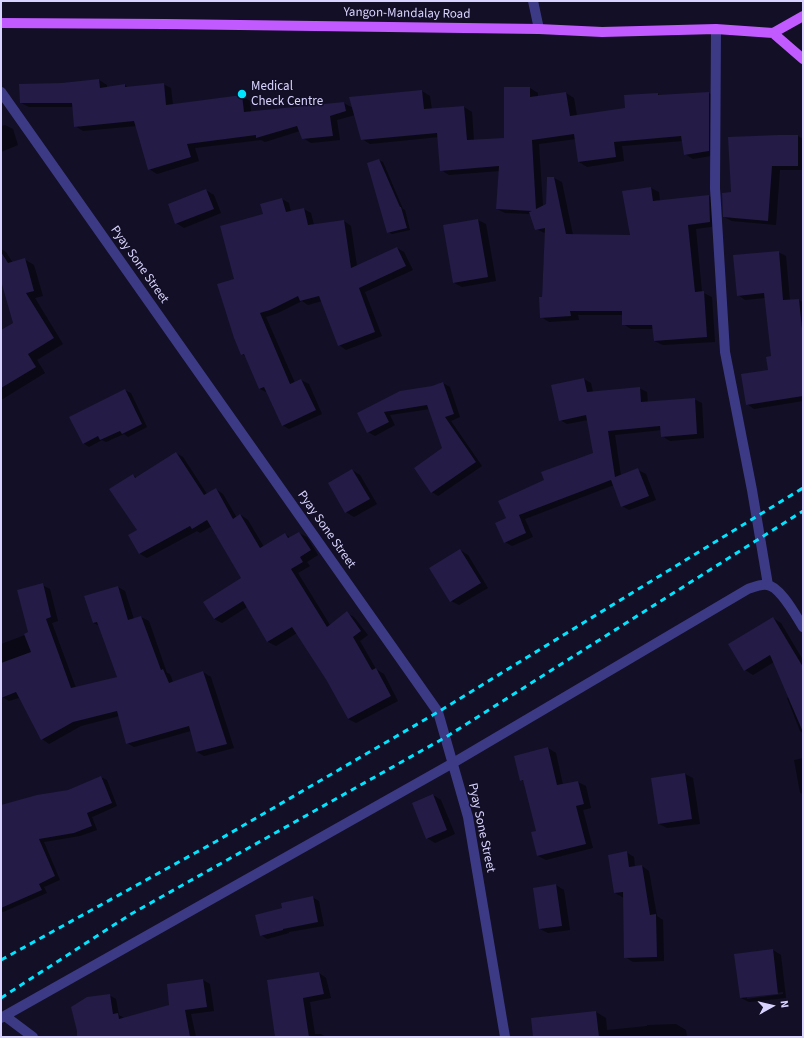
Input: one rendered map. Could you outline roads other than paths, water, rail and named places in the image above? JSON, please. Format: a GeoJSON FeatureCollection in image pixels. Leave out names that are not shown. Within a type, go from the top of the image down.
{"type":"FeatureCollection","features":[{"type":"Feature","properties":{"kind":"main road"},"geometry":{"type":"LineString","coordinates":[[803,16],[773,33],[803,59]]}},
{"type":"Feature","properties":{"kind":"main road","name":"Yangon-Mandalay Road"},"geometry":{"type":"LineString","coordinates":[[1,23],[539,29],[602,32],[716,29],[773,33]]}},
{"type":"Feature","properties":{"kind":"street"},"geometry":{"type":"LineString","coordinates":[[533,1],[539,29]]}},
{"type":"Feature","properties":{"kind":"street"},"geometry":{"type":"LineString","coordinates":[[716,29],[715,188],[725,352],[752,490],[768,585]]}},
{"type":"Feature","properties":{"kind":"street","name":"Pyay Sone Street"},"geometry":{"type":"LineString","coordinates":[[1,92],[438,712],[468,817],[505,1037]]}},
{"type":"Feature","properties":{"kind":"street"},"geometry":{"type":"LineString","coordinates":[[33,1037],[3,1017],[453,763],[748,589],[768,585],[776,588],[803,627]]}},
{"type":"Feature","properties":{"kind":"railway"},"geometry":{"type":"LineString","coordinates":[[1,960],[215,842],[438,712],[803,488]]}},
{"type":"Feature","properties":{"kind":"railway"},"geometry":{"type":"LineString","coordinates":[[1,998],[131,914],[446,737],[803,511]]}},
{"type":"Feature","properties":{"kind":"place","name":"Medical Check Centre"},"geometry":{"type":"Point","coordinates":[242,94]}}]}
